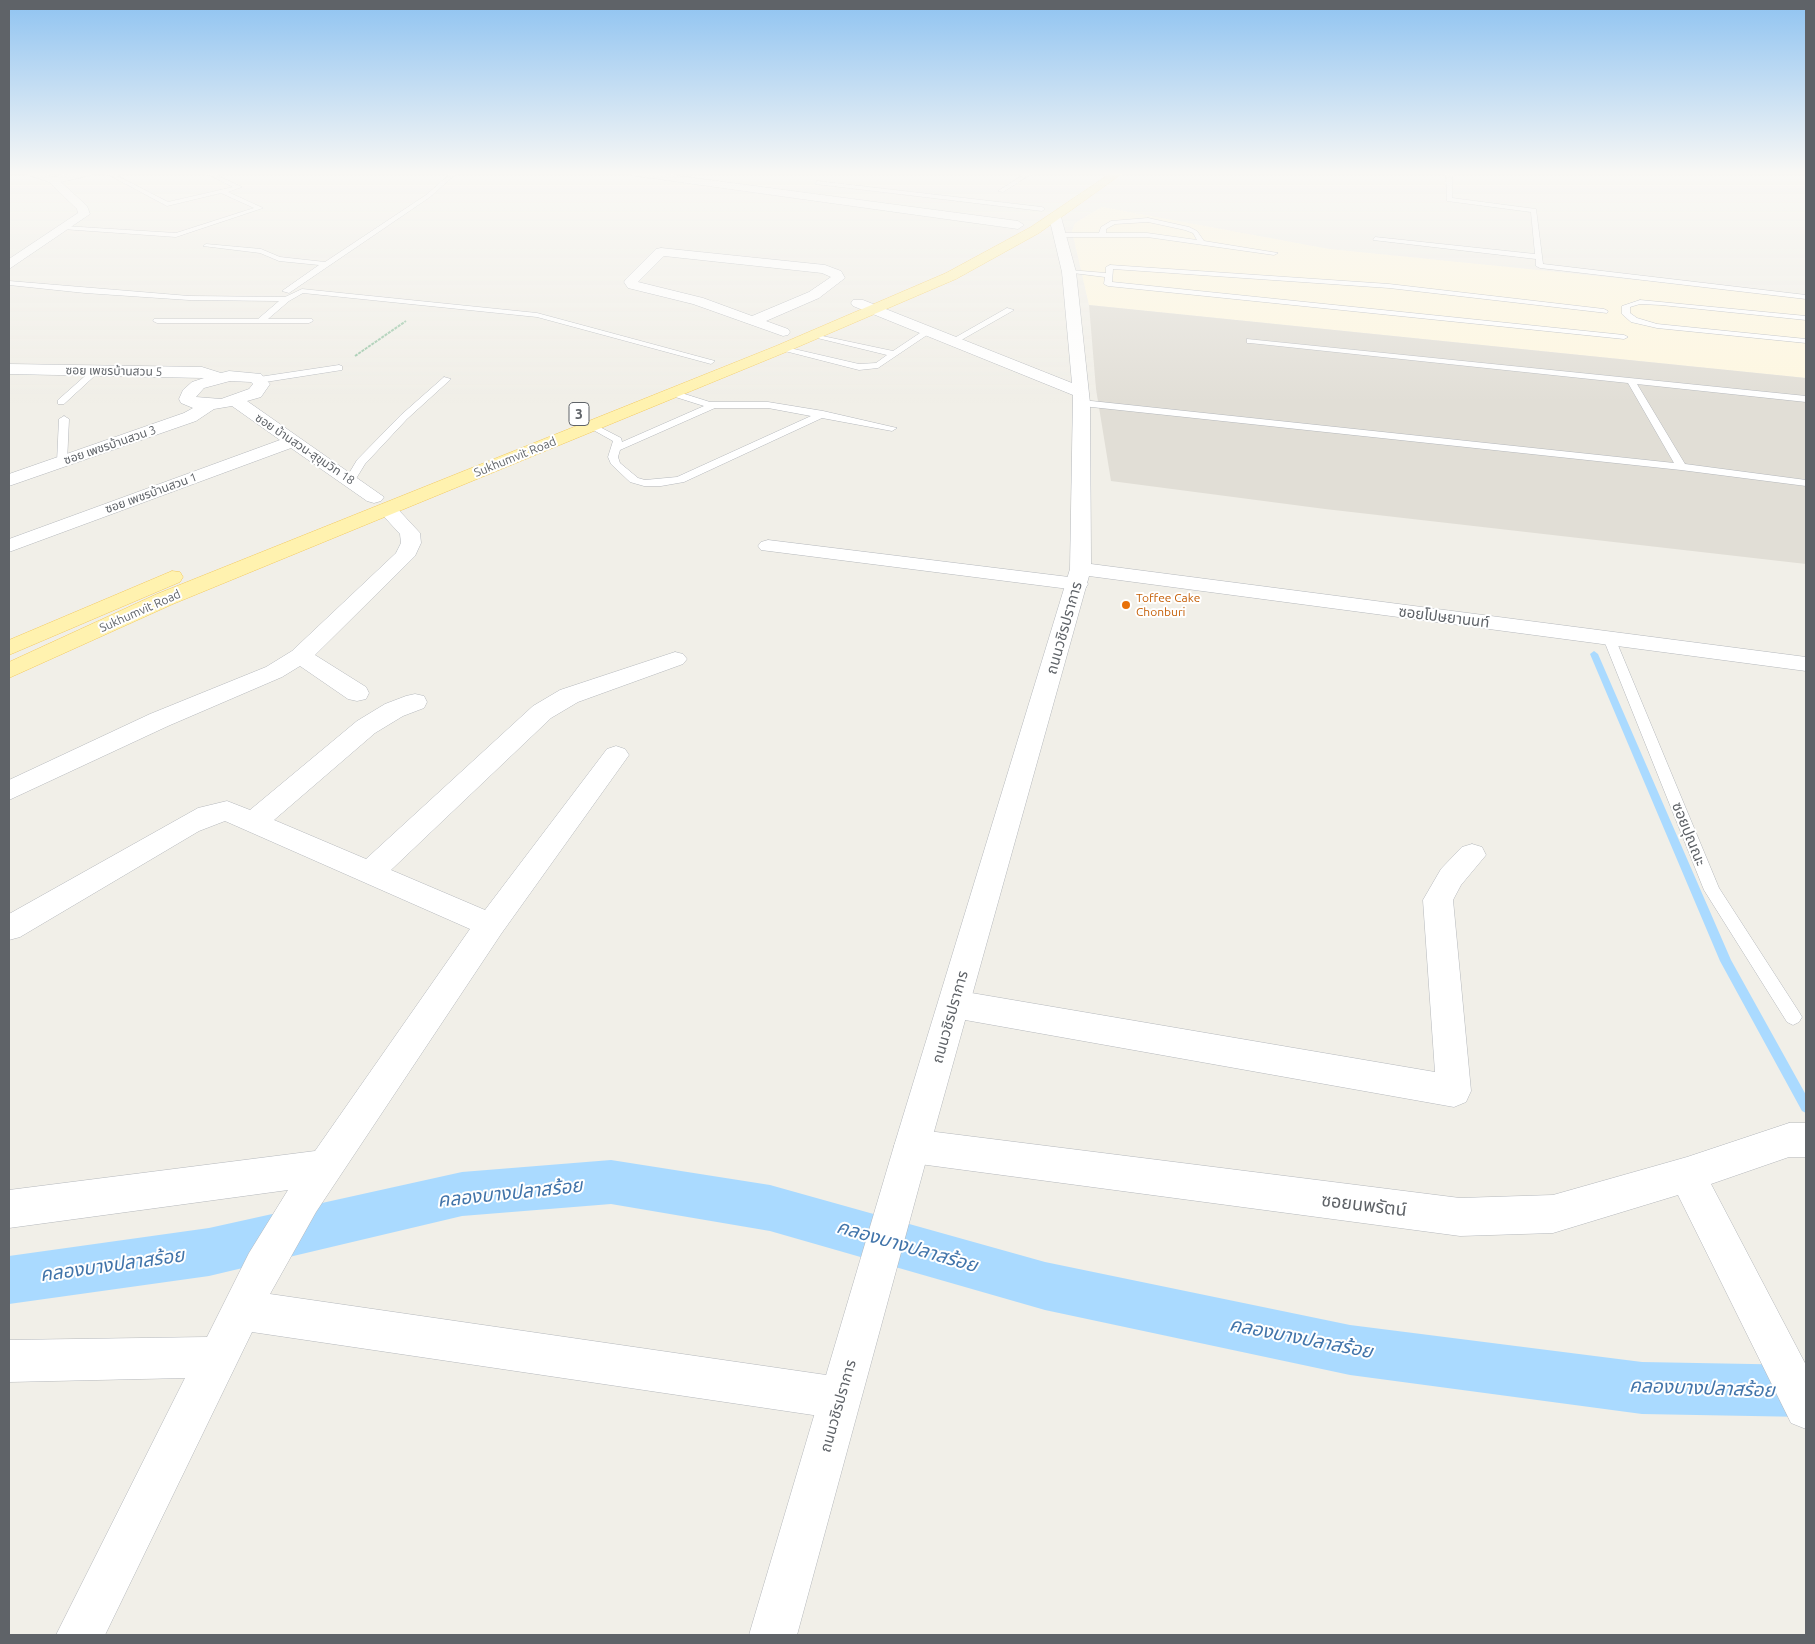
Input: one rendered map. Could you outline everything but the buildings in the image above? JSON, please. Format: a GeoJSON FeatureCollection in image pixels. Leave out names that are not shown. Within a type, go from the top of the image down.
{"type":"FeatureCollection","features":[{"type":"Feature","properties":{"kind":"main road","name":"Sukhumvit Road"},"geometry":{"type":"LineString","coordinates":[[11,644],[149,586],[381,503],[413,498],[672,393],[858,303],[932,271],[975,250]]}},
{"type":"Feature","properties":{"kind":"main road","name":"Sukhumvit Road"},"geometry":{"type":"LineString","coordinates":[[9,671],[381,503],[711,361],[782,341],[813,336],[974,264],[994,250]]}},
{"type":"Feature","properties":{"kind":"street"},"geometry":{"type":"LineString","coordinates":[[9,265],[32,250]]}},
{"type":"Feature","properties":{"kind":"street","name":"ถนนวชิรปราการ"},"geometry":{"type":"LineString","coordinates":[[773,1635],[912,1146],[1079,577],[1081,397],[1069,272],[1063,250]]}},
{"type":"Feature","properties":{"kind":"street"},"geometry":{"type":"LineString","coordinates":[[752,321],[814,295],[838,278],[836,274],[825,269],[661,252],[631,282],[633,285],[698,301],[752,321],[782,341]]}},
{"type":"Feature","properties":{"kind":"street"},"geometry":{"type":"LineString","coordinates":[[858,303],[953,341],[1081,397]]}},
{"type":"Feature","properties":{"kind":"street","name":"ซอย เพชรบ้านสวน 5"},"geometry":{"type":"LineString","coordinates":[[9,369],[202,372],[219,378]]}},
{"type":"Feature","properties":{"kind":"street"},"geometry":{"type":"LineString","coordinates":[[248,376],[259,380],[262,384],[260,388],[235,401],[209,405],[192,402],[187,399],[188,394],[198,385],[219,378],[248,376]]}},
{"type":"Feature","properties":{"kind":"street","name":"ซอย บ้านสวน-สุขุมวิท 18"},"geometry":{"type":"LineString","coordinates":[[235,401],[381,503],[410,533],[411,543],[405,556],[300,656]]}},
{"type":"Feature","properties":{"kind":"street","name":"ซอย เพชรบ้านสวน 3"},"geometry":{"type":"LineString","coordinates":[[9,480],[190,417],[209,405]]}},
{"type":"Feature","properties":{"kind":"street","name":"ซอย เพชรบ้านสวน 1"},"geometry":{"type":"LineString","coordinates":[[9,546],[293,441]]}},
{"type":"Feature","properties":{"kind":"street","name":"ซอยโปษยานนท์"},"geometry":{"type":"LineString","coordinates":[[768,546],[1079,577],[1609,638],[1806,664]]}},
{"type":"Feature","properties":{"kind":"street"},"geometry":{"type":"LineString","coordinates":[[9,791],[159,720],[274,672],[300,656],[357,693]]}},
{"type":"Feature","properties":{"kind":"street"},"geometry":{"type":"LineString","coordinates":[[369,873],[542,712],[568,696],[675,659]]}},
{"type":"Feature","properties":{"kind":"street"},"geometry":{"type":"LineString","coordinates":[[252,823],[366,727],[394,710],[415,702]]}},
{"type":"Feature","properties":{"kind":"street"},"geometry":{"type":"LineString","coordinates":[[80,1635],[263,1267],[303,1199],[490,925],[616,755]]}},
{"type":"Feature","properties":{"kind":"street"},"geometry":{"type":"LineString","coordinates":[[9,928],[188,824],[208,815],[227,812],[490,925]]}},
{"type":"Feature","properties":{"kind":"street"},"geometry":{"type":"LineString","coordinates":[[954,1004],[1454,1091],[1438,900],[1451,877],[1472,855]]}},
{"type":"Feature","properties":{"kind":"street","name":"ซอยนพรัตน์"},"geometry":{"type":"LineString","coordinates":[[912,1146],[1460,1217],[1553,1214],[1687,1175],[1790,1140],[1806,1140]]}},
{"type":"Feature","properties":{"kind":"street"},"geometry":{"type":"LineString","coordinates":[[9,1209],[324,1167]]}},
{"type":"Feature","properties":{"kind":"street"},"geometry":{"type":"LineString","coordinates":[[1687,1175],[1806,1408]]}},
{"type":"Feature","properties":{"kind":"street"},"geometry":{"type":"LineString","coordinates":[[242,1310],[840,1398]]}},
{"type":"Feature","properties":{"kind":"street"},"geometry":{"type":"LineString","coordinates":[[9,1362],[219,1357]]}},
{"type":"Feature","properties":{"kind":"lane"},"geometry":{"type":"LineString","coordinates":[[247,250],[261,251],[279,260],[327,264]]}},
{"type":"Feature","properties":{"kind":"lane"},"geometry":{"type":"LineString","coordinates":[[274,299],[348,250]]}},
{"type":"Feature","properties":{"kind":"lane"},"geometry":{"type":"LineString","coordinates":[[1256,250],[1274,253]]}},
{"type":"Feature","properties":{"kind":"lane"},"geometry":{"type":"LineString","coordinates":[[1473,250],[1539,257]]}},
{"type":"Feature","properties":{"kind":"lane"},"geometry":{"type":"LineString","coordinates":[[1538,250],[1540,266],[1806,297]]}},
{"type":"Feature","properties":{"kind":"lane"},"geometry":{"type":"LineString","coordinates":[[1604,311],[1389,286],[1110,267],[1108,284],[1624,336]]}},
{"type":"Feature","properties":{"kind":"lane"},"geometry":{"type":"LineString","coordinates":[[1069,272],[1109,275]]}},
{"type":"Feature","properties":{"kind":"lane"},"geometry":{"type":"LineString","coordinates":[[1193,293],[1196,273]]}},
{"type":"Feature","properties":{"kind":"lane"},"geometry":{"type":"LineString","coordinates":[[9,283],[85,291],[189,298],[286,299]]}},
{"type":"Feature","properties":{"kind":"lane"},"geometry":{"type":"LineString","coordinates":[[260,321],[286,299],[302,291],[537,315],[711,361]]}},
{"type":"Feature","properties":{"kind":"lane"},"geometry":{"type":"LineString","coordinates":[[1806,318],[1647,302],[1626,306],[1626,314],[1634,320],[1657,326],[1806,341]]}},
{"type":"Feature","properties":{"kind":"lane"},"geometry":{"type":"LineString","coordinates":[[953,341],[1010,310]]}},
{"type":"Feature","properties":{"kind":"lane"},"geometry":{"type":"LineString","coordinates":[[157,320],[309,321]]}},
{"type":"Feature","properties":{"kind":"lane"},"geometry":{"type":"LineString","coordinates":[[782,341],[859,367],[878,365],[929,331]]}},
{"type":"Feature","properties":{"kind":"lane"},"geometry":{"type":"LineString","coordinates":[[813,336],[894,354]]}},
{"type":"Feature","properties":{"kind":"lane"},"geometry":{"type":"LineString","coordinates":[[1250,341],[1806,400]]}},
{"type":"Feature","properties":{"kind":"lane"},"geometry":{"type":"LineString","coordinates":[[259,380],[338,368]]}},
{"type":"Feature","properties":{"kind":"lane"},"geometry":{"type":"LineString","coordinates":[[61,402],[97,370]]}},
{"type":"Feature","properties":{"kind":"lane"},"geometry":{"type":"LineString","coordinates":[[350,480],[361,462],[404,417],[447,379]]}},
{"type":"Feature","properties":{"kind":"lane"},"geometry":{"type":"LineString","coordinates":[[1631,381],[1681,467]]}},
{"type":"Feature","properties":{"kind":"lane"},"geometry":{"type":"LineString","coordinates":[[672,393],[714,405],[768,405],[892,428]]}},
{"type":"Feature","properties":{"kind":"lane"},"geometry":{"type":"LineString","coordinates":[[1081,397],[1806,483]]}},
{"type":"Feature","properties":{"kind":"lane"},"geometry":{"type":"LineString","coordinates":[[615,449],[714,405]]}},
{"type":"Feature","properties":{"kind":"lane"},"geometry":{"type":"LineString","coordinates":[[591,426],[618,440],[613,454],[616,464],[634,480],[644,483],[662,483],[680,480],[823,414]]}},
{"type":"Feature","properties":{"kind":"lane"},"geometry":{"type":"LineString","coordinates":[[62,462],[64,419]]}},
{"type":"Feature","properties":{"kind":"lane","name":"ซอยปุณณะ"},"geometry":{"type":"LineString","coordinates":[[1609,638],[1712,890],[1793,1017]]}},
{"type":"Feature","properties":{"kind":"path"},"geometry":{"type":"LineString","coordinates":[[338,368],[430,304]]}},
{"type":"Feature","properties":{"kind":"shaded area"},"geometry":{"type":"Polygon","coordinates":[[[1076,250],[1336,250],[1806,297],[1806,378],[1089,305],[1076,250]]]}},
{"type":"Feature","properties":{"kind":"shaded area"},"geometry":{"type":"Polygon","coordinates":[[[1089,305],[1806,378],[1806,564],[1325,509],[1111,481],[1096,389],[1089,305]]]}},
{"type":"Feature","properties":{"kind":"waterway"},"geometry":{"type":"LineString","coordinates":[[1594,654],[1726,961],[1806,1107]]}},
{"type":"Feature","properties":{"kind":"waterway","name":"คลองบางปลาสร้อย"},"geometry":{"type":"LineString","coordinates":[[9,1280],[209,1252],[462,1194],[611,1182],[770,1208],[1045,1286],[1350,1350],[1642,1388],[1806,1391]]}},
{"type":"Feature","properties":{"kind":"place","name":"Toffee Cake Chonburi"},"geometry":{"type":"Point","coordinates":[1126,605]}}]}
